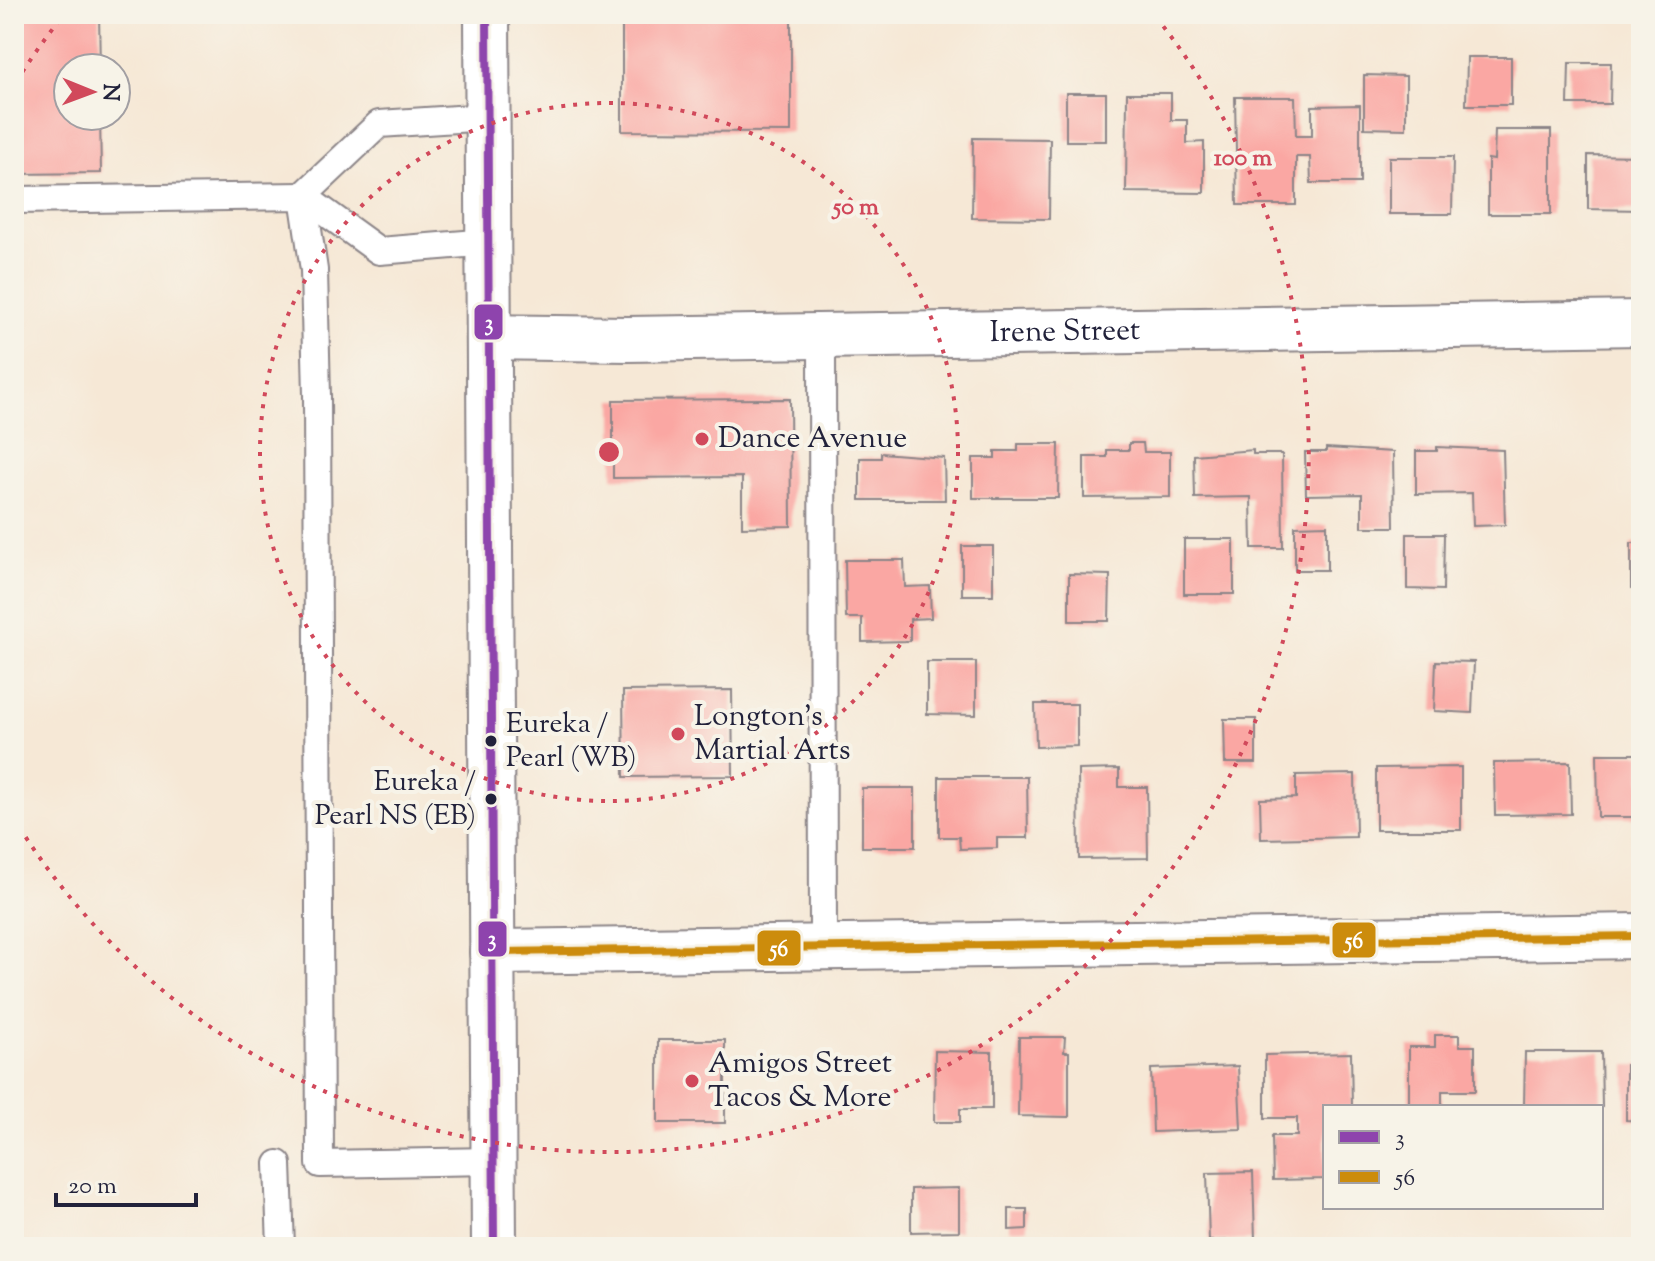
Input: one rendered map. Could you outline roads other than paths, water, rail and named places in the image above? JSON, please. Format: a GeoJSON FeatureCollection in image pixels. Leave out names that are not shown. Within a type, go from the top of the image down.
{"type":"FeatureCollection","features":[{"type":"Feature","properties":{"kind":"street"},"geometry":{"type":"LineString","coordinates":[[487,14],[494,1247]]}},
{"type":"Feature","properties":{"kind":"street","name":"Irene Street"},"geometry":{"type":"LineString","coordinates":[[489,337],[822,336],[1641,323]]}},
{"type":"Feature","properties":{"kind":"street"},"geometry":{"type":"LineString","coordinates":[[492,952],[1641,936]]}},
{"type":"Feature","properties":{"kind":"lane"},"geometry":{"type":"LineString","coordinates":[[303,196],[379,124],[488,117]]}},
{"type":"Feature","properties":{"kind":"lane"},"geometry":{"type":"LineString","coordinates":[[303,196],[314,270],[316,381],[320,1164],[493,1161]]}},
{"type":"Feature","properties":{"kind":"lane"},"geometry":{"type":"LineString","coordinates":[[14,200],[303,196],[379,251],[489,242]]}},
{"type":"Feature","properties":{"kind":"lane"},"geometry":{"type":"LineString","coordinates":[[822,336],[823,949]]}},
{"type":"Feature","properties":{"kind":"lane"},"geometry":{"type":"LineString","coordinates":[[278,1164],[281,1247]]}},
{"type":"Feature","properties":{"kind":"place","name":"Dance Avenue"},"geometry":{"type":"Point","coordinates":[702,439]}},
{"type":"Feature","properties":{"kind":"place","name":"Longton's Martial Arts"},"geometry":{"type":"Point","coordinates":[678,734]}},
{"type":"Feature","properties":{"kind":"place","name":"Eureka / Pearl (WB)"},"geometry":{"type":"Point","coordinates":[491,741]}},
{"type":"Feature","properties":{"kind":"place","name":"Eureka / Pearl NS (EB)"},"geometry":{"type":"Point","coordinates":[491,799]}},
{"type":"Feature","properties":{"kind":"place","name":"Amigos Street Tacos & More"},"geometry":{"type":"Point","coordinates":[692,1081]}}]}
